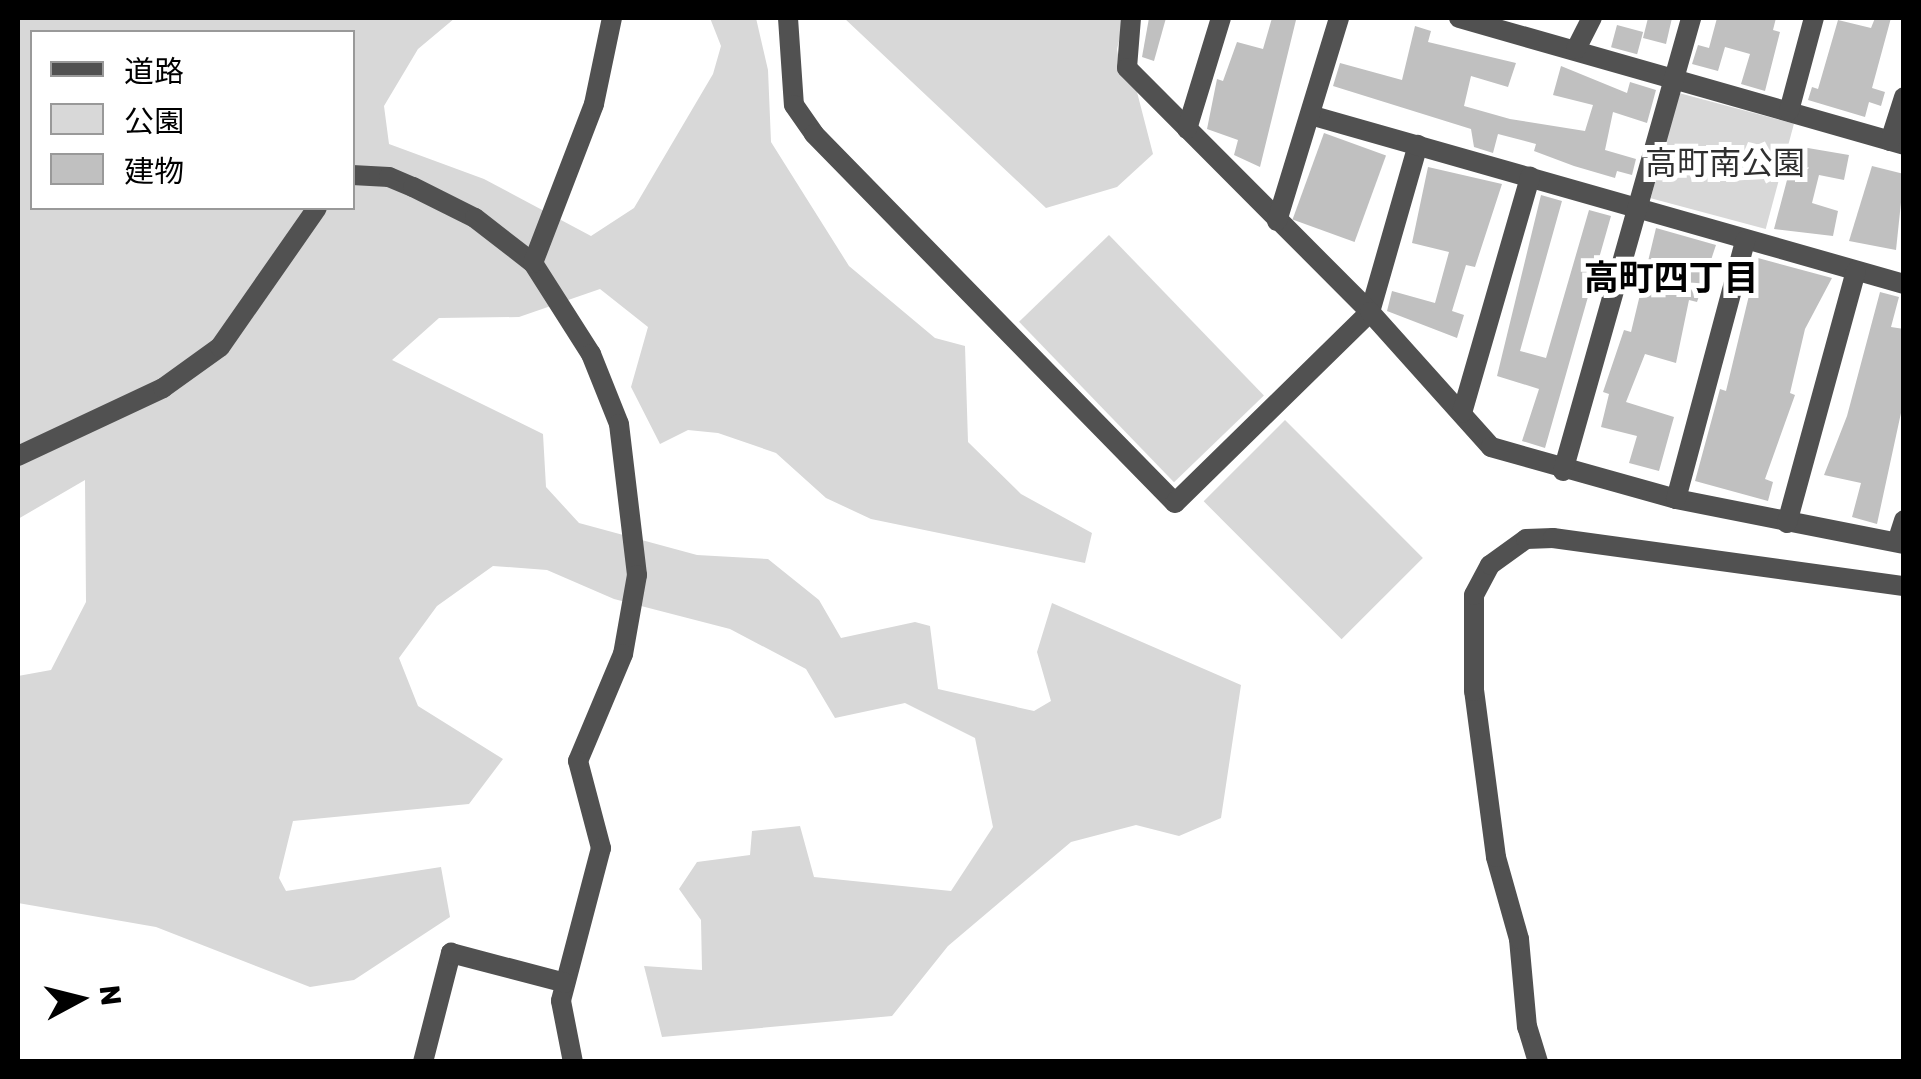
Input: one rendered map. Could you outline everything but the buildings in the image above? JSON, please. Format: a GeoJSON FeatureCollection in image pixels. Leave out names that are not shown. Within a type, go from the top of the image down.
{"type":"FeatureCollection","features":[{"type":"Feature","properties":{"kind":"street"},"geometry":{"type":"LineString","coordinates":[[533,263],[594,104],[612,18]]}},
{"type":"Feature","properties":{"kind":"street"},"geometry":{"type":"LineString","coordinates":[[788,18],[794,105],[814,134],[1175,503],[1370,312],[1418,146]]}},
{"type":"Feature","properties":{"kind":"street"},"geometry":{"type":"LineString","coordinates":[[1131,18],[1127,68],[1370,312],[1491,447],[1563,471],[1676,498],[1900,543],[1904,520]]}},
{"type":"Feature","properties":{"kind":"street"},"geometry":{"type":"LineString","coordinates":[[1187,128],[1221,18]]}},
{"type":"Feature","properties":{"kind":"street"},"geometry":{"type":"LineString","coordinates":[[1277,221],[1340,18]]}},
{"type":"Feature","properties":{"kind":"street"},"geometry":{"type":"LineString","coordinates":[[1459,18],[1897,143],[1904,97]]}},
{"type":"Feature","properties":{"kind":"street"},"geometry":{"type":"LineString","coordinates":[[1576,49],[1592,18]]}},
{"type":"Feature","properties":{"kind":"street"},"geometry":{"type":"LineString","coordinates":[[1563,471],[1691,18]]}},
{"type":"Feature","properties":{"kind":"street"},"geometry":{"type":"LineString","coordinates":[[1789,111],[1814,18]]}},
{"type":"Feature","properties":{"kind":"street"},"geometry":{"type":"LineString","coordinates":[[1310,115],[1904,284]]}},
{"type":"Feature","properties":{"kind":"street"},"geometry":{"type":"LineString","coordinates":[[355,175],[389,177],[476,218],[533,263],[591,354],[619,424],[637,576],[624,654],[578,761],[600,868],[565,983],[560,1020],[573,1062]]}},
{"type":"Feature","properties":{"kind":"street"},"geometry":{"type":"LineString","coordinates":[[1462,414],[1530,178]]}},
{"type":"Feature","properties":{"kind":"street"},"geometry":{"type":"LineString","coordinates":[[18,456],[163,388],[220,347],[315,210]]}},
{"type":"Feature","properties":{"kind":"street"},"geometry":{"type":"LineString","coordinates":[[1676,498],[1745,241]]}},
{"type":"Feature","properties":{"kind":"street"},"geometry":{"type":"LineString","coordinates":[[1787,523],[1856,272]]}},
{"type":"Feature","properties":{"kind":"street"},"geometry":{"type":"LineString","coordinates":[[1538,1062],[1527,1027],[1519,939],[1496,857],[1474,691],[1474,595],[1490,565],[1526,539],[1553,538],[1904,586]]}},
{"type":"Feature","properties":{"kind":"street"},"geometry":{"type":"LineString","coordinates":[[423,1062],[451,952],[565,983]]}},
{"type":"Feature","properties":{"kind":"green space"},"geometry":{"type":"Polygon","coordinates":[[[18,18],[455,18],[418,49],[384,106],[389,144],[484,179],[591,236],[634,208],[713,74],[721,46],[710,18],[756,18],[768,70],[771,142],[849,266],[935,338],[965,346],[968,442],[1021,494],[1092,533],[1085,563],[871,519],[826,498],[776,453],[718,433],[688,430],[660,444],[631,387],[648,327],[600,289],[519,317],[439,318],[392,360],[543,434],[546,487],[579,523],[697,555],[768,559],[819,600],[841,638],[915,622],[930,626],[938,689],[1034,711],[1051,701],[1037,652],[1052,603],[1241,685],[1221,818],[1179,836],[1136,825],[1071,842],[948,946],[892,1016],[662,1037],[644,966],[702,970],[701,920],[679,889],[697,862],[750,855],[752,831],[800,826],[814,877],[951,891],[993,827],[975,738],[905,703],[835,718],[806,669],[730,629],[614,599],[547,570],[493,566],[437,606],[399,658],[418,706],[503,759],[469,804],[293,821],[279,878],[286,891],[441,867],[450,917],[354,980],[310,987],[156,927],[18,903],[18,676],[51,670],[86,602],[85,480],[18,519],[18,18]]]}},
{"type":"Feature","properties":{"kind":"green space"},"geometry":{"type":"Polygon","coordinates":[[[844,18],[1125,18],[1117,49],[1121,72],[1137,92],[1153,154],[1117,187],[1046,208],[844,18]]]}},
{"type":"Feature","properties":{"kind":"green space","name":"高町南公園"},"geometry":{"type":"Polygon","coordinates":[[[1679,93],[1794,124],[1766,229],[1651,198],[1679,93]]]}},
{"type":"Feature","properties":{"kind":"green space"},"geometry":{"type":"Polygon","coordinates":[[[1109,235],[1264,395],[1174,482],[1019,322],[1109,235]]]}},
{"type":"Feature","properties":{"kind":"green space"},"geometry":{"type":"Polygon","coordinates":[[[1285,420],[1423,558],[1342,639],[1204,501],[1285,420]]]}},
{"type":"Feature","properties":{"kind":"district","name":"高町四丁目"},"geometry":{"type":"Point","coordinates":[1671,278]}}]}
